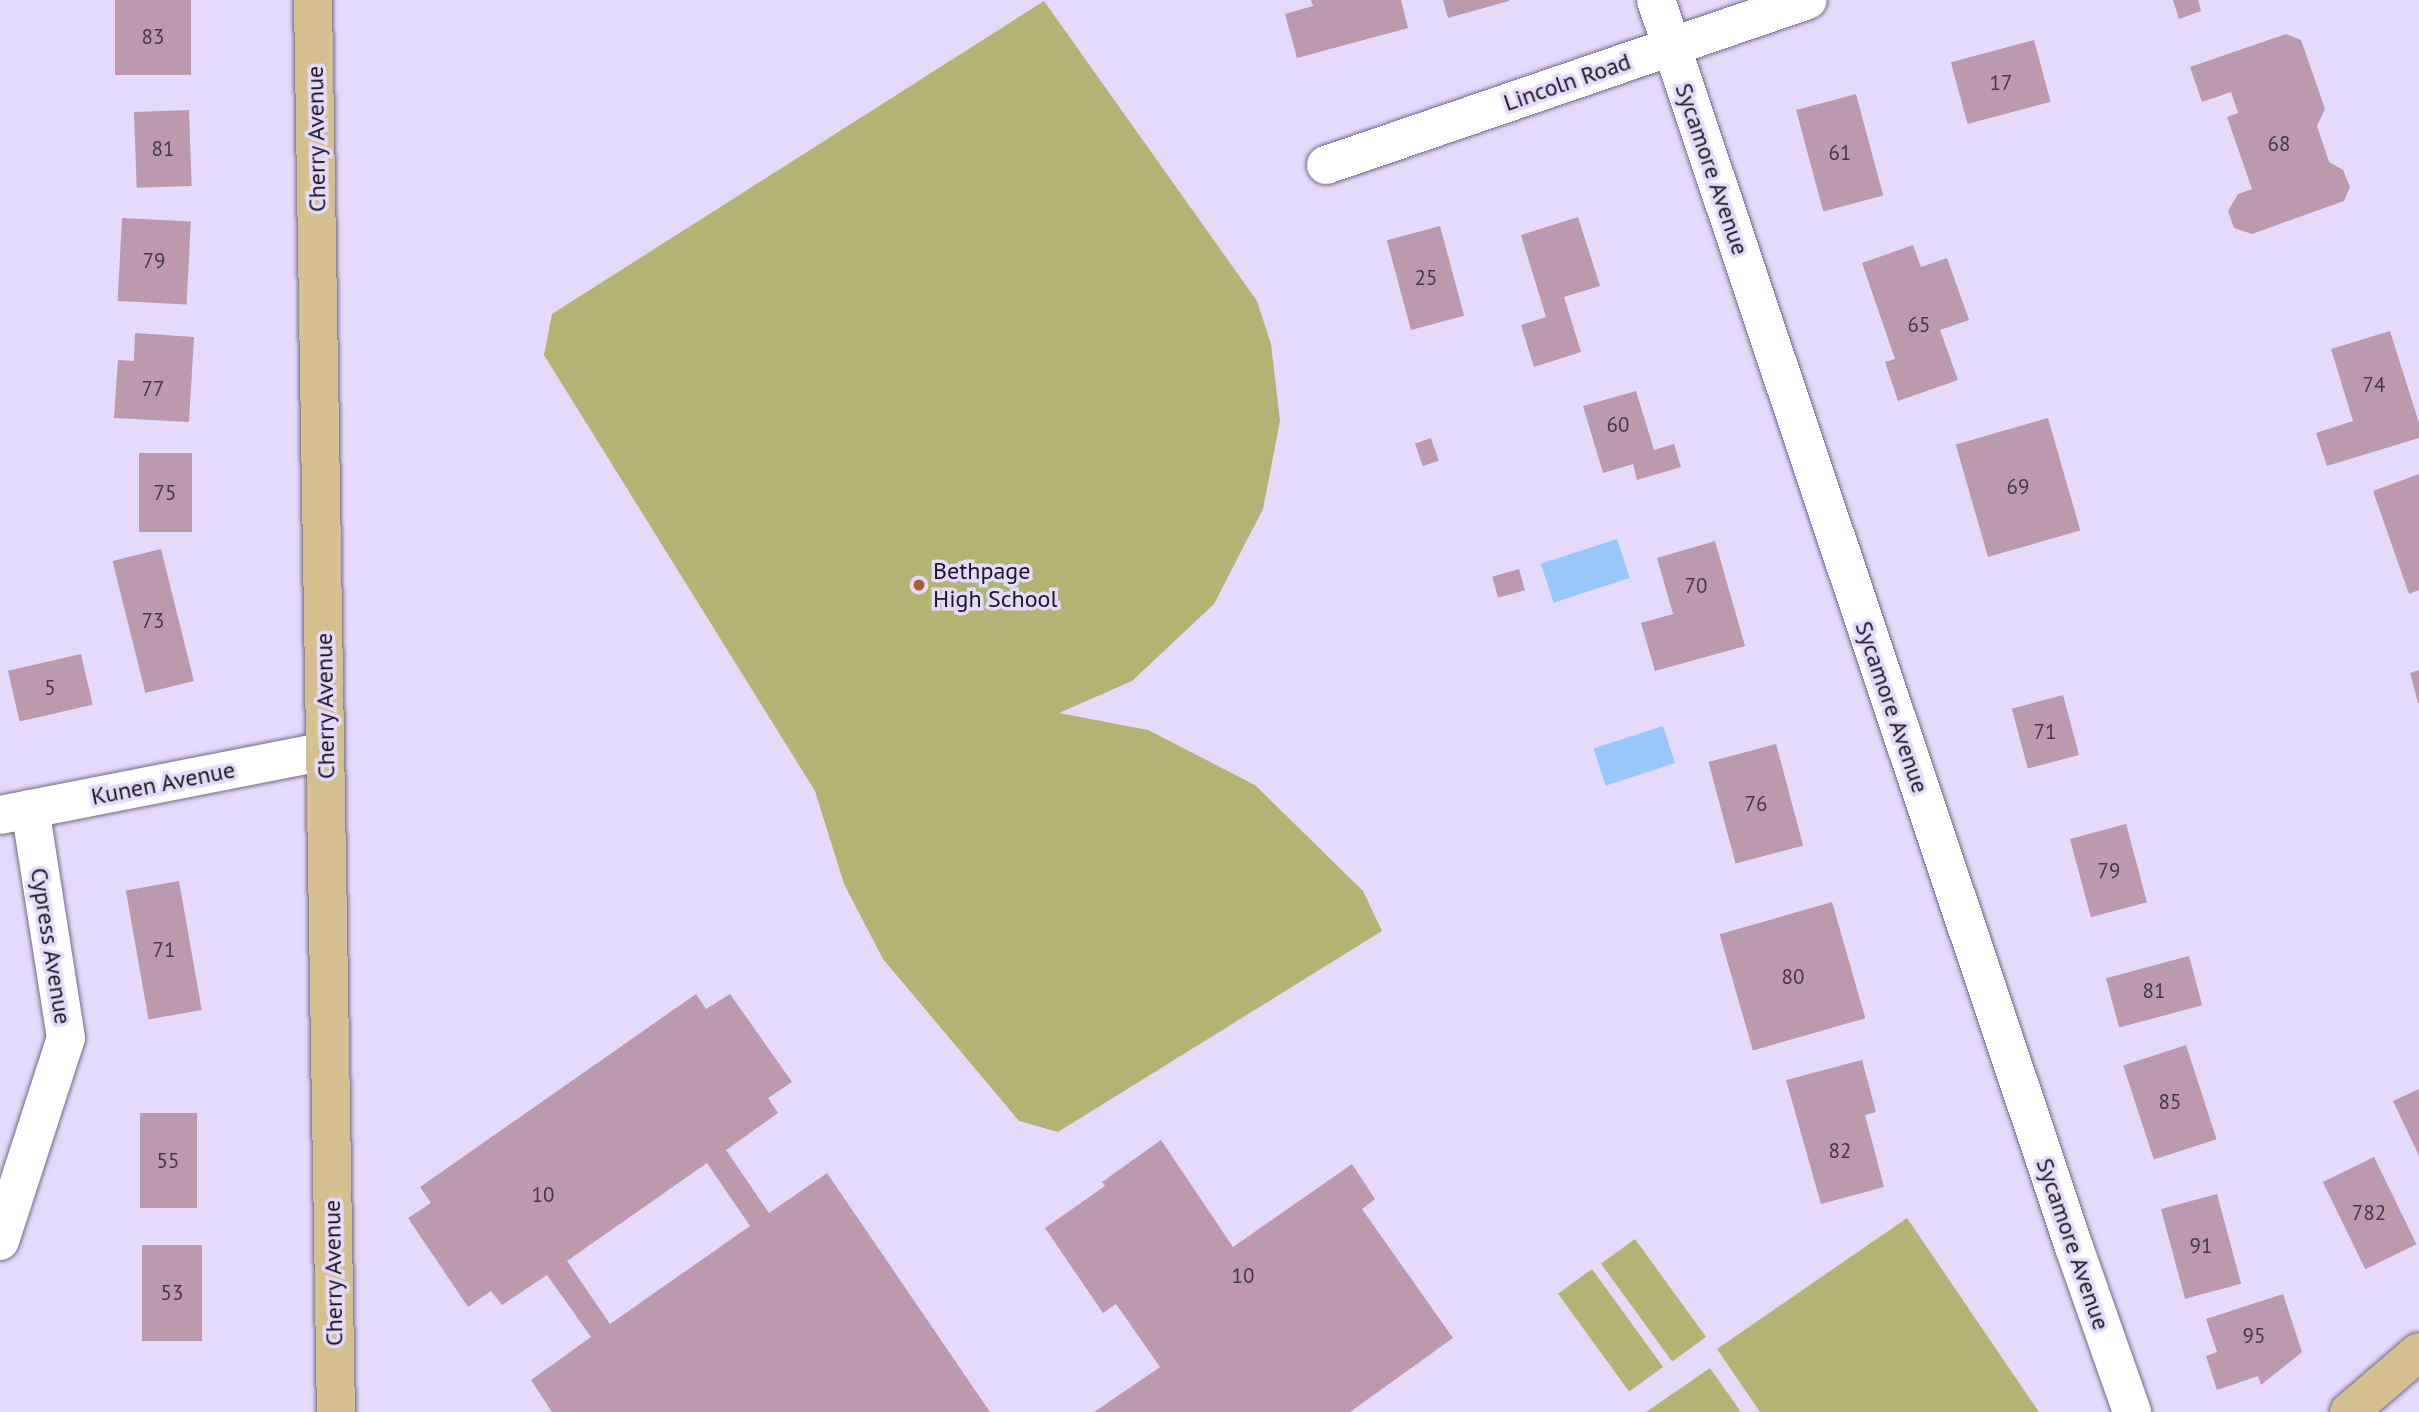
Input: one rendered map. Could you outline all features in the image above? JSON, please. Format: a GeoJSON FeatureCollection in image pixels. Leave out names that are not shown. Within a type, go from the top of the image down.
{"type":"FeatureCollection","features":[{"type":"Feature","properties":{"kind":"main road","name":"Cherry Avenue"},"geometry":{"type":"LineString","coordinates":[[313,0],[336,1412]]}},
{"type":"Feature","properties":{"kind":"main road"},"geometry":{"type":"LineString","coordinates":[[2349,1412],[2419,1352]]}},
{"type":"Feature","properties":{"kind":"street","name":"Sycamore Avenue"},"geometry":{"type":"LineString","coordinates":[[1656,0],[2074,1247],[2132,1412]]}},
{"type":"Feature","properties":{"kind":"street","name":"Lincoln Road"},"geometry":{"type":"LineString","coordinates":[[1326,165],[1808,0]]}},
{"type":"Feature","properties":{"kind":"street","name":"Kunen Avenue"},"geometry":{"type":"LineString","coordinates":[[15,812],[325,751]]}},
{"type":"Feature","properties":{"kind":"street","name":"Cypress Avenue"},"geometry":{"type":"LineString","coordinates":[[0,1241],[66,1038],[15,812]]}},
{"type":"Feature","properties":{"kind":"green space"},"geometry":{"type":"Polygon","coordinates":[[[1044,1],[1257,301],[1271,344],[1280,421],[1263,509],[1214,604],[1132,681],[1059,713],[1148,730],[1255,785],[1363,891],[1382,931],[1058,1132],[1019,1121],[883,959],[844,884],[815,791],[544,355],[552,314],[1044,1]]]}},
{"type":"Feature","properties":{"kind":"green space"},"geometry":{"type":"Polygon","coordinates":[[[1907,1218],[2039,1412],[1760,1412],[1717,1349],[1907,1218]]]}},
{"type":"Feature","properties":{"kind":"green space"},"geometry":{"type":"Polygon","coordinates":[[[1635,1239],[1706,1337],[1672,1362],[1601,1264],[1635,1239]]]}},
{"type":"Feature","properties":{"kind":"green space"},"geometry":{"type":"Polygon","coordinates":[[[1592,1269],[1663,1367],[1629,1392],[1558,1294],[1592,1269]]]}},
{"type":"Feature","properties":{"kind":"green space"},"geometry":{"type":"Polygon","coordinates":[[[1710,1368],[1741,1412],[1646,1412],[1710,1368]]]}},
{"type":"Feature","properties":{"kind":"water"},"geometry":{"type":"Polygon","coordinates":[[[1617,539],[1630,578],[1554,603],[1541,564],[1617,539]]]}},
{"type":"Feature","properties":{"kind":"water"},"geometry":{"type":"Polygon","coordinates":[[[1663,726],[1675,763],[1606,786],[1594,749],[1663,726]]]}},
{"type":"Feature","properties":{"kind":"building"},"geometry":{"type":"Polygon","coordinates":[[[115,0],[191,0],[191,75],[115,75],[115,0]]]}},
{"type":"Feature","properties":{"kind":"building"},"geometry":{"type":"Polygon","coordinates":[[[1311,0],[1401,0],[1408,28],[1297,58],[1285,14],[1313,6],[1311,0]]]}},
{"type":"Feature","properties":{"kind":"building"},"geometry":{"type":"Polygon","coordinates":[[[1443,0],[1509,0],[1509,1],[1448,18],[1443,0]]]}},
{"type":"Feature","properties":{"kind":"building"},"geometry":{"type":"Polygon","coordinates":[[[2173,0],[2198,0],[2201,11],[2179,19],[2173,0]]]}},
{"type":"Feature","properties":{"kind":"building"},"geometry":{"type":"Polygon","coordinates":[[[2286,34],[2301,40],[2325,109],[2317,126],[2329,162],[2343,170],[2350,187],[2344,201],[2252,234],[2234,228],[2228,211],[2238,194],[2252,189],[2227,117],[2238,113],[2231,92],[2202,102],[2190,67],[2286,34]]]}},
{"type":"Feature","properties":{"kind":"building"},"geometry":{"type":"Polygon","coordinates":[[[2034,40],[2051,102],[1967,124],[1951,62],[2034,40]]]}},
{"type":"Feature","properties":{"kind":"building"},"geometry":{"type":"Polygon","coordinates":[[[1856,94],[1883,195],[1823,211],[1796,110],[1856,94]]]}},
{"type":"Feature","properties":{"kind":"building"},"geometry":{"type":"Polygon","coordinates":[[[189,110],[192,186],[137,188],[134,112],[189,110]]]}},
{"type":"Feature","properties":{"kind":"building"},"geometry":{"type":"Polygon","coordinates":[[[1578,217],[1600,286],[1564,297],[1581,352],[1534,367],[1521,325],[1546,317],[1521,235],[1578,217]]]}},
{"type":"Feature","properties":{"kind":"building"},"geometry":{"type":"Polygon","coordinates":[[[122,218],[191,222],[187,304],[118,301],[122,218]]]}},
{"type":"Feature","properties":{"kind":"building"},"geometry":{"type":"Polygon","coordinates":[[[1440,226],[1464,316],[1411,330],[1387,240],[1440,226]]]}},
{"type":"Feature","properties":{"kind":"building"},"geometry":{"type":"Polygon","coordinates":[[[1913,245],[1921,267],[1947,258],[1969,320],[1940,330],[1958,380],[1898,401],[1885,362],[1895,359],[1862,263],[1913,245]]]}},
{"type":"Feature","properties":{"kind":"building"},"geometry":{"type":"Polygon","coordinates":[[[2390,331],[2419,423],[2419,438],[2327,466],[2316,433],[2353,421],[2331,349],[2390,331]]]}},
{"type":"Feature","properties":{"kind":"building"},"geometry":{"type":"Polygon","coordinates":[[[135,333],[194,337],[189,422],[114,418],[118,360],[134,361],[135,333]]]}},
{"type":"Feature","properties":{"kind":"building"},"geometry":{"type":"Polygon","coordinates":[[[1636,391],[1654,450],[1674,444],[1681,467],[1637,480],[1633,464],[1603,473],[1583,406],[1636,391]]]}},
{"type":"Feature","properties":{"kind":"building"},"geometry":{"type":"Polygon","coordinates":[[[2048,418],[2080,530],[1988,557],[1956,444],[2048,418]]]}},
{"type":"Feature","properties":{"kind":"building"},"geometry":{"type":"Polygon","coordinates":[[[1431,438],[1439,461],[1423,466],[1415,444],[1431,438]]]}},
{"type":"Feature","properties":{"kind":"building"},"geometry":{"type":"Polygon","coordinates":[[[139,453],[192,453],[192,532],[139,532],[139,453]]]}},
{"type":"Feature","properties":{"kind":"building"},"geometry":{"type":"Polygon","coordinates":[[[2419,474],[2419,590],[2409,594],[2373,491],[2419,474]]]}},
{"type":"Feature","properties":{"kind":"building"},"geometry":{"type":"Polygon","coordinates":[[[1715,541],[1745,646],[1655,671],[1641,623],[1673,614],[1657,558],[1715,541]]]}},
{"type":"Feature","properties":{"kind":"building"},"geometry":{"type":"Polygon","coordinates":[[[161,549],[194,681],[145,693],[112,561],[161,549]]]}},
{"type":"Feature","properties":{"kind":"building"},"geometry":{"type":"Polygon","coordinates":[[[1519,569],[1525,590],[1498,598],[1492,577],[1519,569]]]}},
{"type":"Feature","properties":{"kind":"building"},"geometry":{"type":"Polygon","coordinates":[[[81,654],[93,705],[20,722],[8,671],[81,654]]]}},
{"type":"Feature","properties":{"kind":"building"},"geometry":{"type":"Polygon","coordinates":[[[2419,670],[2419,703],[2418,703],[2410,673],[2419,670]]]}},
{"type":"Feature","properties":{"kind":"building"},"geometry":{"type":"Polygon","coordinates":[[[2063,695],[2079,755],[2028,769],[2012,709],[2063,695]]]}},
{"type":"Feature","properties":{"kind":"building"},"geometry":{"type":"Polygon","coordinates":[[[1776,744],[1803,845],[1736,864],[1708,762],[1776,744]]]}},
{"type":"Feature","properties":{"kind":"building"},"geometry":{"type":"Polygon","coordinates":[[[2126,824],[2147,902],[2091,917],[2070,839],[2126,824]]]}},
{"type":"Feature","properties":{"kind":"building"},"geometry":{"type":"Polygon","coordinates":[[[179,881],[202,1010],[149,1019],[126,890],[179,881]]]}},
{"type":"Feature","properties":{"kind":"building"},"geometry":{"type":"Polygon","coordinates":[[[1832,902],[1865,1018],[1753,1051],[1720,934],[1832,902]]]}},
{"type":"Feature","properties":{"kind":"building"},"geometry":{"type":"Polygon","coordinates":[[[2189,956],[2202,1005],[2119,1028],[2106,978],[2189,956]]]}},
{"type":"Feature","properties":{"kind":"building"},"geometry":{"type":"Polygon","coordinates":[[[696,994],[706,1009],[730,994],[792,1082],[768,1098],[778,1113],[726,1150],[769,1213],[827,1173],[990,1412],[552,1412],[531,1380],[591,1337],[547,1275],[502,1305],[491,1291],[468,1307],[408,1218],[431,1203],[420,1187],[696,994]],[[707,1163],[567,1261],[610,1324],[750,1226],[707,1163]]]}},
{"type":"Feature","properties":{"kind":"building"},"geometry":{"type":"Polygon","coordinates":[[[2186,1045],[2217,1139],[2154,1160],[2123,1065],[2186,1045]]]}},
{"type":"Feature","properties":{"kind":"building"},"geometry":{"type":"Polygon","coordinates":[[[1862,1060],[1876,1112],[1865,1115],[1884,1187],[1821,1204],[1786,1080],[1862,1060]]]}},
{"type":"Feature","properties":{"kind":"building"},"geometry":{"type":"Polygon","coordinates":[[[2419,1089],[2419,1156],[2393,1101],[2419,1089]]]}},
{"type":"Feature","properties":{"kind":"building"},"geometry":{"type":"Polygon","coordinates":[[[140,1113],[197,1113],[197,1208],[140,1208],[140,1113]]]}},
{"type":"Feature","properties":{"kind":"building"},"geometry":{"type":"Polygon","coordinates":[[[1161,1140],[1233,1247],[1352,1164],[1375,1199],[1362,1209],[1453,1338],[1350,1412],[1094,1412],[1160,1367],[1116,1304],[1103,1313],[1045,1228],[1105,1186],[1102,1182],[1161,1140]]]}},
{"type":"Feature","properties":{"kind":"building"},"geometry":{"type":"Polygon","coordinates":[[[2374,1157],[2417,1244],[2365,1269],[2323,1182],[2374,1157]]]}},
{"type":"Feature","properties":{"kind":"building"},"geometry":{"type":"Polygon","coordinates":[[[2217,1194],[2241,1284],[2185,1299],[2161,1209],[2217,1194]]]}},
{"type":"Feature","properties":{"kind":"building"},"geometry":{"type":"Polygon","coordinates":[[[142,1245],[202,1245],[202,1341],[142,1341],[142,1245]]]}},
{"type":"Feature","properties":{"kind":"building"},"geometry":{"type":"Polygon","coordinates":[[[2283,1294],[2302,1352],[2261,1385],[2258,1376],[2217,1390],[2206,1356],[2217,1352],[2206,1319],[2283,1294]]]}},
{"type":"Feature","properties":{"kind":"place","name":"Bethpage High School"},"geometry":{"type":"Point","coordinates":[919,585]}}]}
